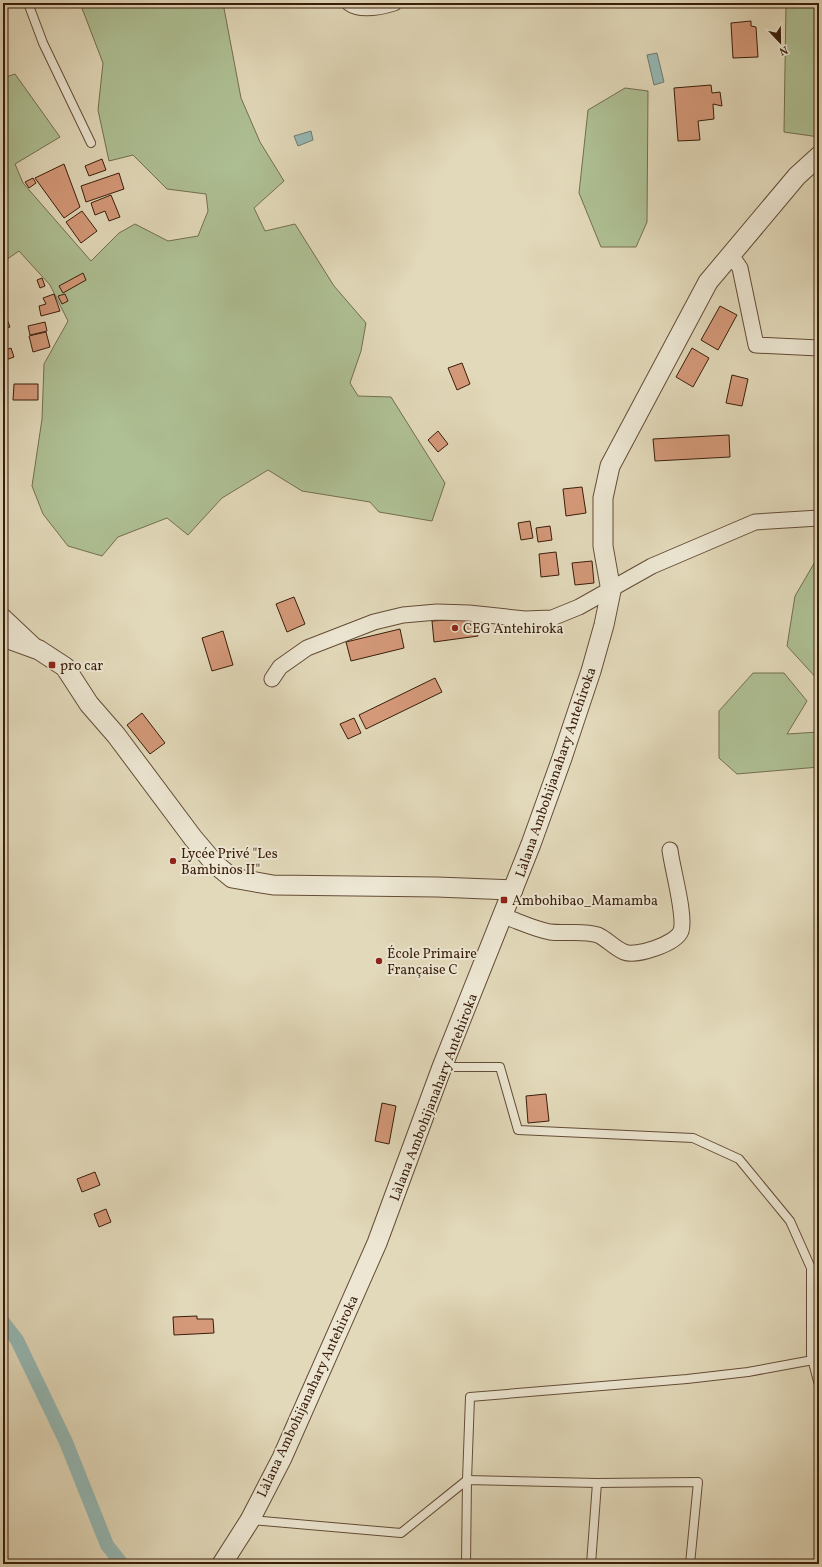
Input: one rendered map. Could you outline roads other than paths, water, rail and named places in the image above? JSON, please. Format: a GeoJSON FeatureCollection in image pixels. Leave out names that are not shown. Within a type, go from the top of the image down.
{"type":"FeatureCollection","features":[{"type":"Feature","properties":{"kind":"street"},"geometry":{"type":"LineString","coordinates":[[349,3],[353,6],[379,8],[394,3]]}},
{"type":"Feature","properties":{"kind":"street","name":"Làlana Ambohijanahary Antehiroka"},"geometry":{"type":"LineString","coordinates":[[222,1564],[250,1520],[282,1458],[376,1243],[442,1067],[504,916],[512,890],[565,750],[591,671],[611,591],[603,546],[603,498],[610,466],[708,282],[797,176],[819,156]]}},
{"type":"Feature","properties":{"kind":"street"},"geometry":{"type":"LineString","coordinates":[[731,255],[740,268],[756,345],[819,348]]}},
{"type":"Feature","properties":{"kind":"street"},"geometry":{"type":"LineString","coordinates":[[272,679],[280,667],[307,648],[374,622],[403,615],[437,612],[469,613],[524,619],[552,618],[579,607],[611,591],[652,566],[754,522],[819,518]]}},
{"type":"Feature","properties":{"kind":"street"},"geometry":{"type":"LineString","coordinates":[[3,616],[39,650],[65,667],[89,704],[116,736],[193,838],[215,864],[232,878],[273,885],[437,887],[512,890]]}},
{"type":"Feature","properties":{"kind":"street"},"geometry":{"type":"LineString","coordinates":[[3,637],[39,650]]}},
{"type":"Feature","properties":{"kind":"street"},"geometry":{"type":"LineString","coordinates":[[504,916],[550,932],[599,936],[614,947],[625,952],[635,954],[657,947],[674,940],[680,931],[682,917],[670,850]]}},
{"type":"Feature","properties":{"kind":"lane"},"geometry":{"type":"LineString","coordinates":[[28,3],[43,43],[91,143]]}},
{"type":"Feature","properties":{"kind":"lane"},"geometry":{"type":"LineString","coordinates":[[442,1067],[500,1067],[518,1130],[693,1138],[739,1159],[790,1221],[812,1268],[813,1360],[819,1385]]}},
{"type":"Feature","properties":{"kind":"lane"},"geometry":{"type":"LineString","coordinates":[[466,1564],[466,1480],[470,1397],[695,1378],[748,1372],[813,1360]]}},
{"type":"Feature","properties":{"kind":"lane"},"geometry":{"type":"LineString","coordinates":[[250,1520],[401,1532],[466,1480],[597,1483],[698,1482],[690,1564]]}},
{"type":"Feature","properties":{"kind":"lane"},"geometry":{"type":"LineString","coordinates":[[591,1564],[597,1483]]}},
{"type":"Feature","properties":{"kind":"water"},"geometry":{"type":"Polygon","coordinates":[[[657,53],[664,82],[654,85],[647,55],[657,53]]]}},
{"type":"Feature","properties":{"kind":"water"},"geometry":{"type":"Polygon","coordinates":[[[311,131],[313,140],[298,146],[294,136],[311,131]]]}},
{"type":"Feature","properties":{"kind":"waterway"},"geometry":{"type":"LineString","coordinates":[[3,1322],[17,1340],[66,1442],[107,1545],[122,1564]]}},
{"type":"Feature","properties":{"kind":"place","name":"CEG Antehiroka"},"geometry":{"type":"Point","coordinates":[455,628]}},
{"type":"Feature","properties":{"kind":"place","name":"pro car"},"geometry":{"type":"Point","coordinates":[52,665]}},
{"type":"Feature","properties":{"kind":"place","name":"Lycée Privé \"Les Bambinos II\""},"geometry":{"type":"Point","coordinates":[173,861]}},
{"type":"Feature","properties":{"kind":"place","name":"Ambohibao_Mamamba"},"geometry":{"type":"Point","coordinates":[504,900]}},
{"type":"Feature","properties":{"kind":"place","name":"École Primaire Française C"},"geometry":{"type":"Point","coordinates":[379,961]}}]}
